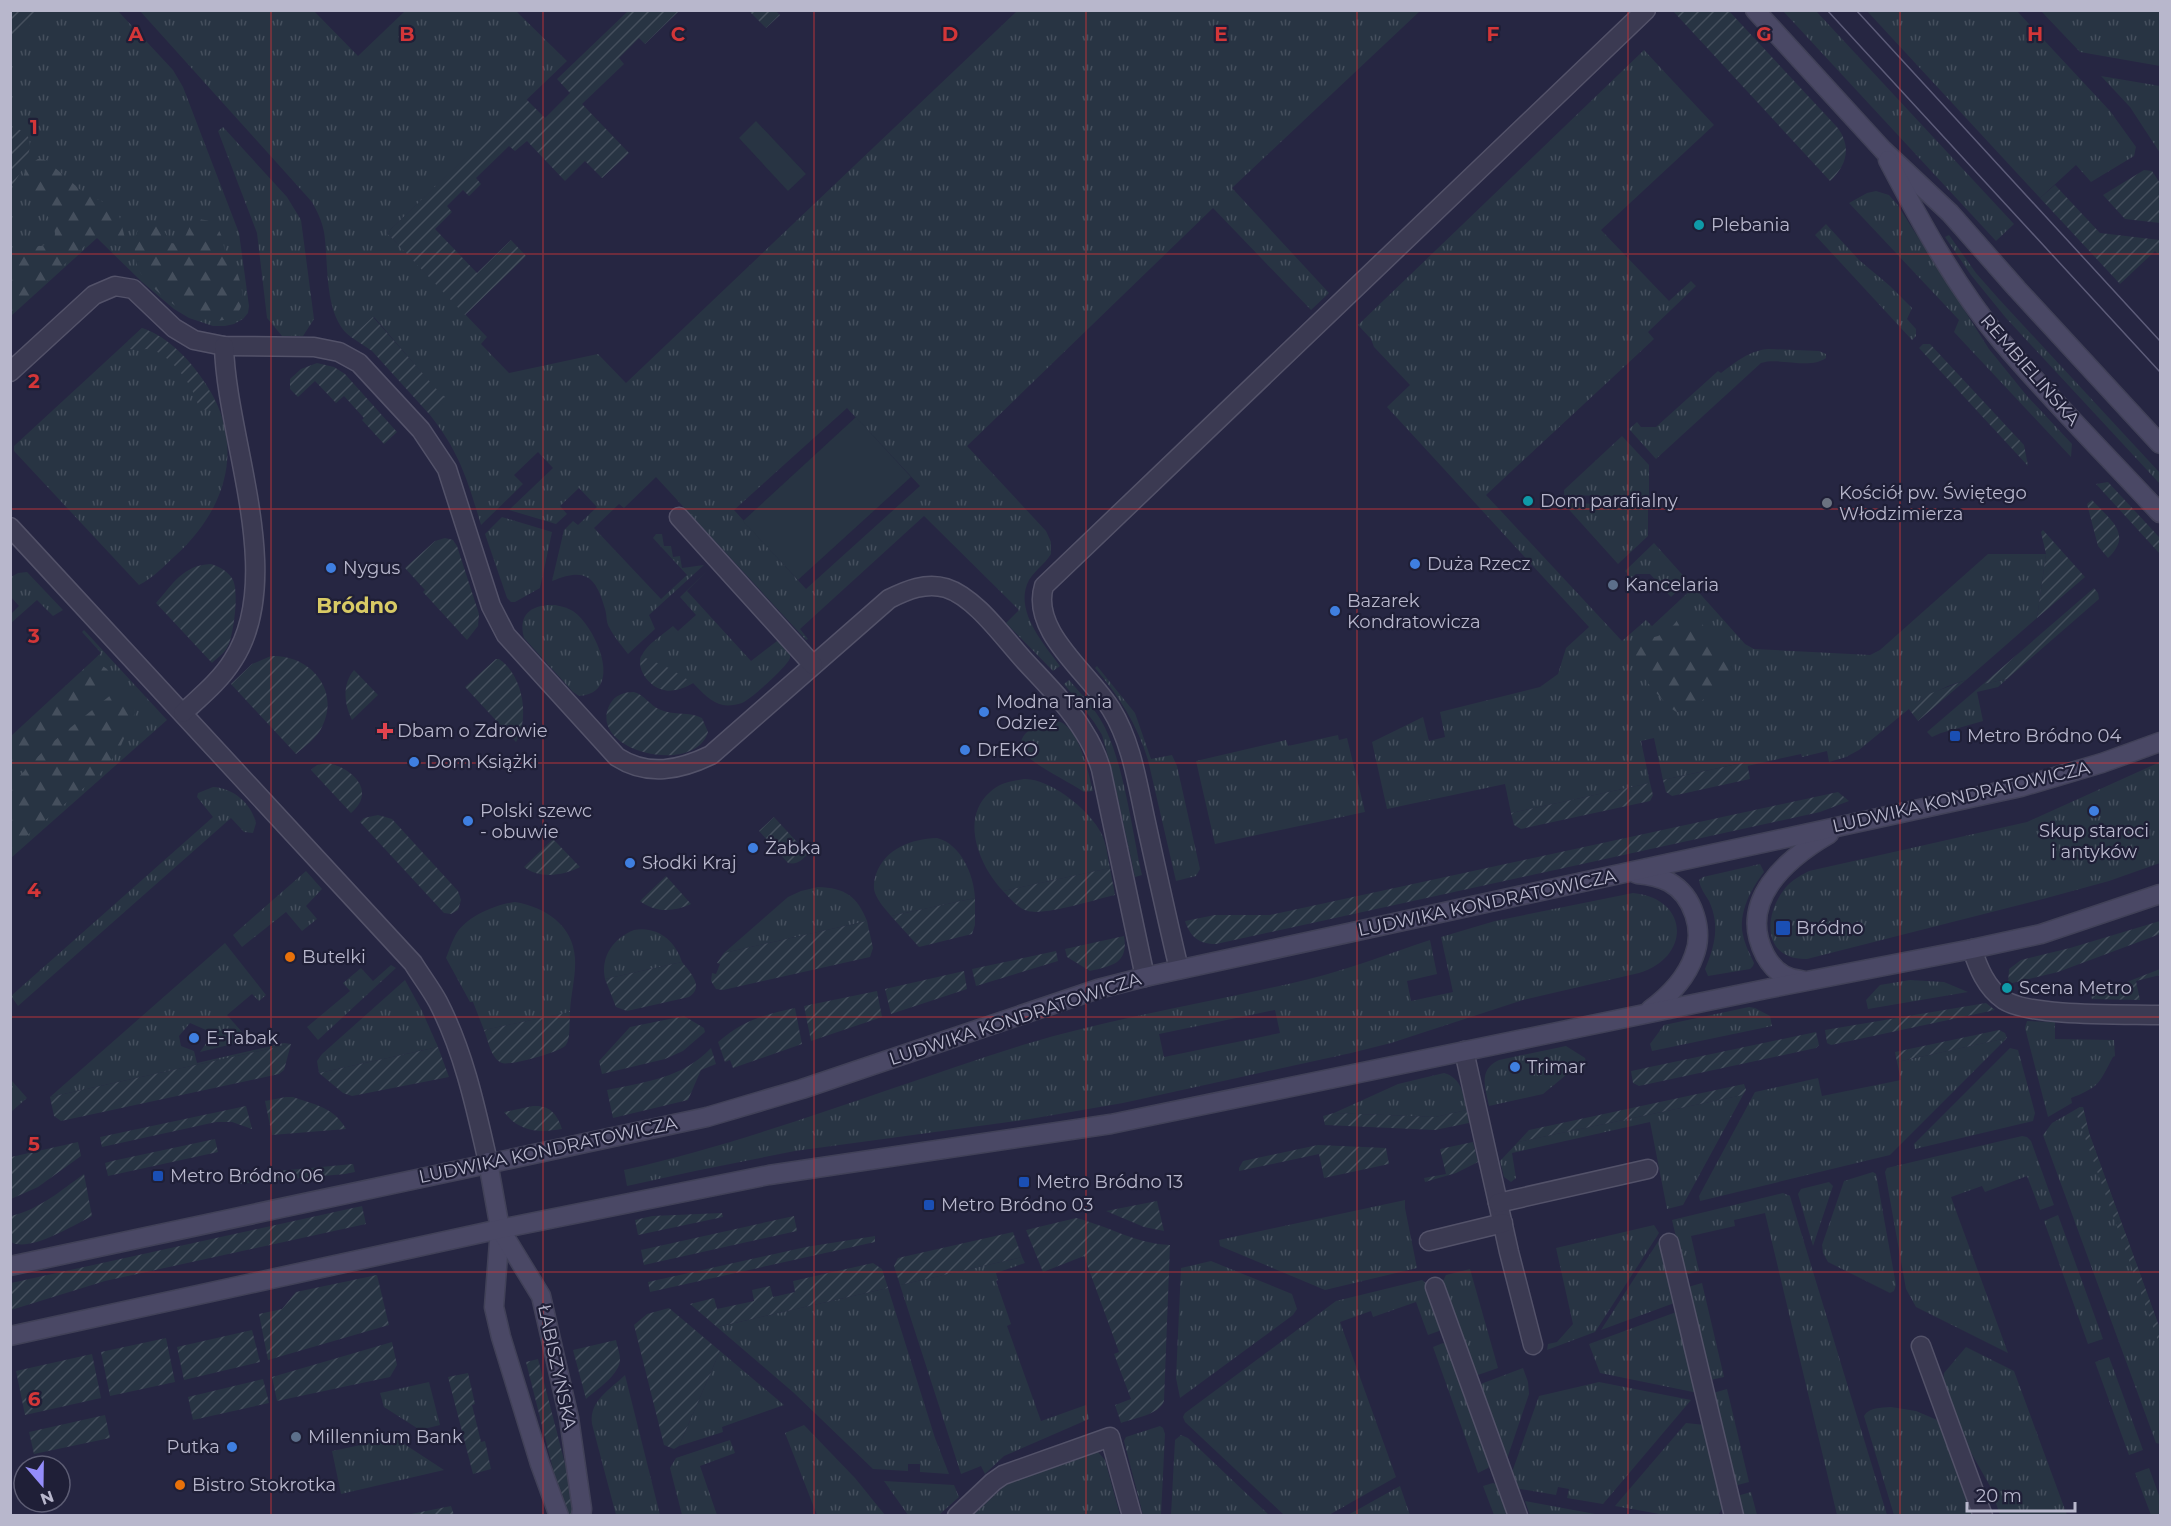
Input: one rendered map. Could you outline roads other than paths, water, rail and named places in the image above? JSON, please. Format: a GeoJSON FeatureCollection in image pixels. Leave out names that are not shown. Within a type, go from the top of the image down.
{"type":"FeatureCollection","features":[{"type":"Feature","properties":{"kind":"main road","name":"REMBIELIŃSKA"},"geometry":{"type":"LineString","coordinates":[[1755,10],[1883,150],[1950,213],[2017,290],[2160,444]]}},
{"type":"Feature","properties":{"kind":"main road","name":"REMBIELIŃSKA"},"geometry":{"type":"LineString","coordinates":[[1883,150],[1927,232],[1991,328],[2160,513]]}},
{"type":"Feature","properties":{"kind":"main road","name":"LUDWIKA KONDRATOWICZA"},"geometry":{"type":"LineString","coordinates":[[10,1266],[488,1162],[631,1134],[751,1105],[1064,999],[1145,977],[2021,787],[2102,763],[2160,742]]}},
{"type":"Feature","properties":{"kind":"main road"},"geometry":{"type":"LineString","coordinates":[[1815,980],[1789,978],[1770,963],[1757,934],[1757,910],[1765,890],[1788,864],[1822,838],[1855,824]]}},
{"type":"Feature","properties":{"kind":"main road"},"geometry":{"type":"LineString","coordinates":[[1625,873],[1649,875],[1671,883],[1691,905],[1698,930],[1694,957],[1685,975],[1665,1000],[1640,1014]]}},
{"type":"Feature","properties":{"kind":"main road"},"geometry":{"type":"LineString","coordinates":[[10,1335],[500,1229],[789,1171],[1111,1124],[1640,1014],[1972,949],[2058,929],[2160,894]]}},
{"type":"Feature","properties":{"kind":"main road","name":"ŁABISZYŃSKA"},"geometry":{"type":"LineString","coordinates":[[488,1162],[500,1229],[494,1307],[536,1453],[559,1515]]}},
{"type":"Feature","properties":{"kind":"main road","name":"ŁABISZYŃSKA"},"geometry":{"type":"LineString","coordinates":[[500,1229],[541,1296],[569,1418],[581,1515]]}},
{"type":"Feature","properties":{"kind":"street"},"geometry":{"type":"LineString","coordinates":[[1179,969],[1129,749],[1111,708],[1053,636],[1047,625],[1041,601],[1044,586],[1646,10]]}},
{"type":"Feature","properties":{"kind":"street"},"geometry":{"type":"LineString","coordinates":[[10,372],[94,295],[115,286],[133,289],[184,335],[194,340],[224,346],[314,346],[350,357],[368,371],[421,430],[447,469],[491,606],[506,635],[617,757],[636,768],[669,769],[691,765],[711,755],[889,599],[917,587],[938,586],[956,592],[972,605],[1054,693],[1077,721],[1091,744],[1101,770],[1145,977]]}},
{"type":"Feature","properties":{"kind":"street"},"geometry":{"type":"LineString","coordinates":[[183,713],[233,661],[249,626],[253,598],[253,540],[237,434],[228,396],[224,346]]}},
{"type":"Feature","properties":{"kind":"street"},"geometry":{"type":"LineString","coordinates":[[679,517],[813,665]]}},
{"type":"Feature","properties":{"kind":"street"},"geometry":{"type":"LineString","coordinates":[[10,527],[413,963],[438,1002],[454,1037],[476,1111],[488,1162]]}},
{"type":"Feature","properties":{"kind":"street"},"geometry":{"type":"LineString","coordinates":[[1972,949],[1982,973],[1993,990],[2004,1000],[2015,1005],[2051,1011],[2160,1015]]}},
{"type":"Feature","properties":{"kind":"street"},"geometry":{"type":"LineString","coordinates":[[1464,1051],[1533,1345]]}},
{"type":"Feature","properties":{"kind":"street"},"geometry":{"type":"LineString","coordinates":[[1498,1203],[1647,1169]]}},
{"type":"Feature","properties":{"kind":"street"},"geometry":{"type":"LineString","coordinates":[[1429,1241],[1503,1223]]}},
{"type":"Feature","properties":{"kind":"street"},"geometry":{"type":"LineString","coordinates":[[1669,1243],[1734,1515]]}},
{"type":"Feature","properties":{"kind":"street"},"geometry":{"type":"LineString","coordinates":[[1435,1287],[1518,1515]]}},
{"type":"Feature","properties":{"kind":"street"},"geometry":{"type":"LineString","coordinates":[[1921,1346],[1983,1515]]}},
{"type":"Feature","properties":{"kind":"street"},"geometry":{"type":"LineString","coordinates":[[957,1515],[1003,1475],[1110,1437],[1132,1515]]}},
{"type":"Feature","properties":{"kind":"tram line"},"geometry":{"type":"LineString","coordinates":[[1827,10],[2160,372]]}},
{"type":"Feature","properties":{"kind":"tram line"},"geometry":{"type":"LineString","coordinates":[[1856,10],[2160,341]]}},
{"type":"Feature","properties":{"kind":"place","name":"Plebania"},"geometry":{"type":"Point","coordinates":[1699,225]}},
{"type":"Feature","properties":{"kind":"place","name":"Dom parafialny"},"geometry":{"type":"Point","coordinates":[1528,501]}},
{"type":"Feature","properties":{"kind":"place","name":"Kościół pw. Świętego Włodzimierza"},"geometry":{"type":"Point","coordinates":[1827,503]}},
{"type":"Feature","properties":{"kind":"place","name":"Duża Rzecz"},"geometry":{"type":"Point","coordinates":[1415,564]}},
{"type":"Feature","properties":{"kind":"place","name":"Nygus"},"geometry":{"type":"Point","coordinates":[331,568]}},
{"type":"Feature","properties":{"kind":"place","name":"Kancelaria"},"geometry":{"type":"Point","coordinates":[1613,585]}},
{"type":"Feature","properties":{"kind":"place","name":"Bazarek Kondratowicza"},"geometry":{"type":"Point","coordinates":[1335,611]}},
{"type":"Feature","properties":{"kind":"place","name":"Modna Tania Odzież"},"geometry":{"type":"Point","coordinates":[984,712]}},
{"type":"Feature","properties":{"kind":"place","name":"Dbam o Zdrowie"},"geometry":{"type":"Point","coordinates":[385,731]}},
{"type":"Feature","properties":{"kind":"place","name":"Metro Bródno 04"},"geometry":{"type":"Point","coordinates":[1955,736]}},
{"type":"Feature","properties":{"kind":"place","name":"DrEKO"},"geometry":{"type":"Point","coordinates":[965,750]}},
{"type":"Feature","properties":{"kind":"place","name":"Dom Książki"},"geometry":{"type":"Point","coordinates":[414,762]}},
{"type":"Feature","properties":{"kind":"place","name":"Skup staroci i antyków"},"geometry":{"type":"Point","coordinates":[2094,811]}},
{"type":"Feature","properties":{"kind":"place","name":"Polski szewc - obuwie"},"geometry":{"type":"Point","coordinates":[468,821]}},
{"type":"Feature","properties":{"kind":"place","name":"Żabka"},"geometry":{"type":"Point","coordinates":[753,848]}},
{"type":"Feature","properties":{"kind":"place","name":"Słodki Kraj"},"geometry":{"type":"Point","coordinates":[630,863]}},
{"type":"Feature","properties":{"kind":"place","name":"Bródno"},"geometry":{"type":"Point","coordinates":[1783,928]}},
{"type":"Feature","properties":{"kind":"place","name":"Butelki"},"geometry":{"type":"Point","coordinates":[290,957]}},
{"type":"Feature","properties":{"kind":"place","name":"Scena Metro"},"geometry":{"type":"Point","coordinates":[2007,988]}},
{"type":"Feature","properties":{"kind":"place","name":"E-Tabak"},"geometry":{"type":"Point","coordinates":[194,1038]}},
{"type":"Feature","properties":{"kind":"place","name":"Trimar"},"geometry":{"type":"Point","coordinates":[1515,1067]}},
{"type":"Feature","properties":{"kind":"place","name":"Metro Bródno 06"},"geometry":{"type":"Point","coordinates":[158,1176]}},
{"type":"Feature","properties":{"kind":"place","name":"Metro Bródno 13"},"geometry":{"type":"Point","coordinates":[1024,1182]}},
{"type":"Feature","properties":{"kind":"place","name":"Metro Bródno 03"},"geometry":{"type":"Point","coordinates":[929,1205]}},
{"type":"Feature","properties":{"kind":"place","name":"Millennium Bank"},"geometry":{"type":"Point","coordinates":[296,1437]}},
{"type":"Feature","properties":{"kind":"place","name":"Putka"},"geometry":{"type":"Point","coordinates":[232,1447]}},
{"type":"Feature","properties":{"kind":"place","name":"Bistro Stokrotka"},"geometry":{"type":"Point","coordinates":[180,1485]}},
{"type":"Feature","properties":{"kind":"district","name":"Bródno"},"geometry":{"type":"Point","coordinates":[357,605]}}]}
